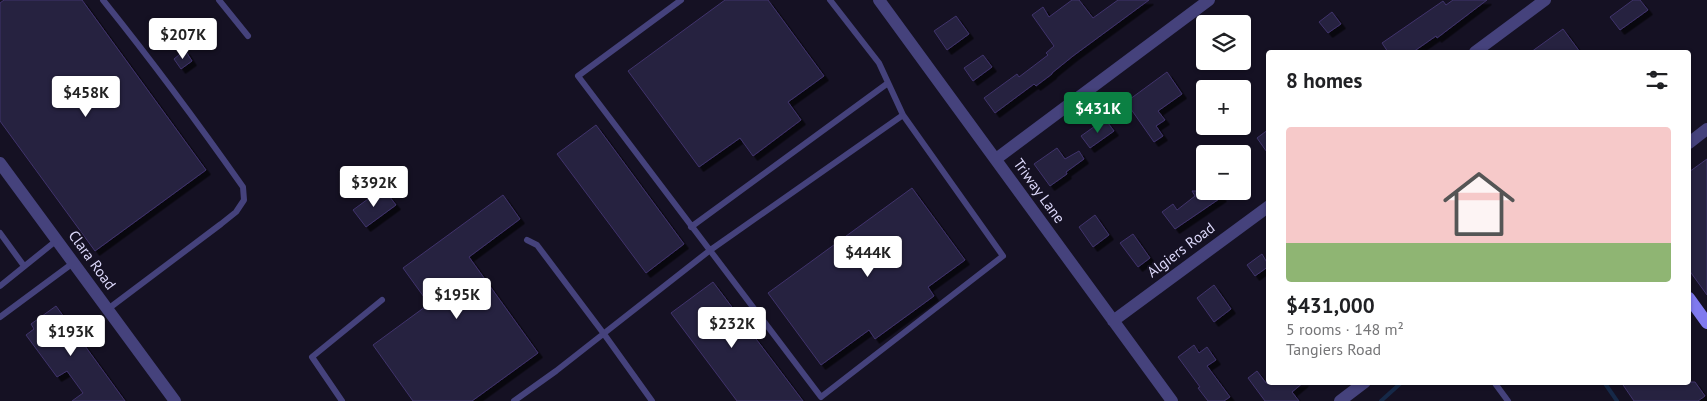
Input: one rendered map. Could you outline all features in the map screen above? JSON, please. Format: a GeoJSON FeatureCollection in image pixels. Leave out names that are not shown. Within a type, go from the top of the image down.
{"type":"FeatureCollection","features":[{"type":"Feature","properties":{"kind":"street","name":"Triway Lane"},"geometry":{"type":"LineString","coordinates":[[879,0],[1172,401]]}},
{"type":"Feature","properties":{"kind":"street"},"geometry":{"type":"LineString","coordinates":[[996,159],[1209,0]]}},
{"type":"Feature","properties":{"kind":"street"},"geometry":{"type":"LineString","coordinates":[[1478,50],[1545,0]]}},
{"type":"Feature","properties":{"kind":"street"},"geometry":{"type":"LineString","coordinates":[[1691,141],[1707,129]]}},
{"type":"Feature","properties":{"kind":"street","name":"Clara Road"},"geometry":{"type":"LineString","coordinates":[[0,163],[175,401]]}},
{"type":"Feature","properties":{"kind":"street","name":"Algiers Road"},"geometry":{"type":"LineString","coordinates":[[1113,321],[1266,208]]}},
{"type":"Feature","properties":{"kind":"street"},"geometry":{"type":"LineString","coordinates":[[1691,301],[1707,323]]}},
{"type":"Feature","properties":{"kind":"street"},"geometry":{"type":"LineString","coordinates":[[1340,401],[1361,385]]}},
{"type":"Feature","properties":{"kind":"lane"},"geometry":{"type":"LineString","coordinates":[[103,0],[184,104],[243,187],[244,200],[236,212],[108,309]]}},
{"type":"Feature","properties":{"kind":"lane"},"geometry":{"type":"LineString","coordinates":[[219,0],[248,36]]}},
{"type":"Feature","properties":{"kind":"lane"},"geometry":{"type":"LineString","coordinates":[[681,0],[578,76],[821,397],[1003,256],[903,115],[878,63],[830,0]]}},
{"type":"Feature","properties":{"kind":"lane"},"geometry":{"type":"LineString","coordinates":[[691,227],[888,83]]}},
{"type":"Feature","properties":{"kind":"lane"},"geometry":{"type":"LineString","coordinates":[[514,401],[604,334],[709,250],[903,115]]}},
{"type":"Feature","properties":{"kind":"lane"},"geometry":{"type":"LineString","coordinates":[[0,233],[24,266]]}},
{"type":"Feature","properties":{"kind":"lane"},"geometry":{"type":"LineString","coordinates":[[0,286],[57,240]]}},
{"type":"Feature","properties":{"kind":"lane"},"geometry":{"type":"LineString","coordinates":[[527,240],[537,245],[652,401]]}},
{"type":"Feature","properties":{"kind":"lane"},"geometry":{"type":"LineString","coordinates":[[0,317],[73,263]]}},
{"type":"Feature","properties":{"kind":"lane"},"geometry":{"type":"LineString","coordinates":[[342,401],[312,358],[382,300]]}},
{"type":"Feature","properties":{"kind":"lane"},"geometry":{"type":"LineString","coordinates":[[1496,385],[1508,401]]}},
{"type":"Feature","properties":{"kind":"building"},"geometry":{"type":"Polygon","coordinates":[[[4,0],[82,0],[206,170],[95,251],[0,121],[0,3],[4,0]]]}},
{"type":"Feature","properties":{"kind":"building"},"geometry":{"type":"Polygon","coordinates":[[[725,0],[768,0],[824,76],[788,102],[801,120],[753,156],[740,138],[699,167],[628,71],[725,0]]]}},
{"type":"Feature","properties":{"kind":"building"},"geometry":{"type":"Polygon","coordinates":[[[1072,0],[1079,0],[1093,18],[1118,0],[1149,0],[1036,86],[1034,84],[995,113],[984,98],[1017,74],[1019,77],[1048,55],[1046,53],[1054,46],[1032,15],[1043,7],[1049,17],[1072,0]]]}},
{"type":"Feature","properties":{"kind":"building"},"geometry":{"type":"Polygon","coordinates":[[[1453,0],[1487,0],[1437,38],[1436,36],[1416,50],[1387,50],[1382,43],[1443,1],[1446,5],[1453,0]]]}},
{"type":"Feature","properties":{"kind":"building"},"geometry":{"type":"Polygon","coordinates":[[[1633,0],[1640,0],[1648,10],[1620,30],[1610,17],[1633,0]]]}},
{"type":"Feature","properties":{"kind":"building"},"geometry":{"type":"Polygon","coordinates":[[[1332,12],[1341,24],[1328,33],[1319,22],[1332,12]]]}},
{"type":"Feature","properties":{"kind":"building"},"geometry":{"type":"Polygon","coordinates":[[[956,16],[969,34],[947,50],[934,31],[956,16]]]}},
{"type":"Feature","properties":{"kind":"building"},"geometry":{"type":"Polygon","coordinates":[[[1563,29],[1579,50],[1534,50],[1563,29]]]}},
{"type":"Feature","properties":{"kind":"building"},"geometry":{"type":"Polygon","coordinates":[[[185,50],[192,61],[181,69],[174,59],[185,50]]]}},
{"type":"Feature","properties":{"kind":"building"},"geometry":{"type":"Polygon","coordinates":[[[983,55],[992,67],[973,81],[964,68],[983,55]]]}},
{"type":"Feature","properties":{"kind":"building"},"geometry":{"type":"Polygon","coordinates":[[[1167,72],[1182,94],[1158,111],[1165,120],[1156,126],[1163,136],[1154,142],[1126,102],[1167,72]]]}},
{"type":"Feature","properties":{"kind":"building"},"geometry":{"type":"Polygon","coordinates":[[[1105,119],[1114,131],[1090,148],[1081,136],[1105,119]]]}},
{"type":"Feature","properties":{"kind":"building"},"geometry":{"type":"Polygon","coordinates":[[[596,125],[684,244],[646,273],[557,154],[596,125]]]}},
{"type":"Feature","properties":{"kind":"building"},"geometry":{"type":"Polygon","coordinates":[[[1266,131],[1266,151],[1257,138],[1266,131]]]}},
{"type":"Feature","properties":{"kind":"building"},"geometry":{"type":"Polygon","coordinates":[[[1057,148],[1065,159],[1079,151],[1084,159],[1050,186],[1034,164],[1057,148]]]}},
{"type":"Feature","properties":{"kind":"building"},"geometry":{"type":"Polygon","coordinates":[[[1707,159],[1707,295],[1691,273],[1691,171],[1707,159]]]}},
{"type":"Feature","properties":{"kind":"building"},"geometry":{"type":"Polygon","coordinates":[[[383,188],[396,205],[366,227],[353,210],[383,188]]]}},
{"type":"Feature","properties":{"kind":"building"},"geometry":{"type":"Polygon","coordinates":[[[912,188],[965,260],[928,287],[934,296],[875,339],[869,330],[821,365],[768,293],[912,188]]]}},
{"type":"Feature","properties":{"kind":"building"},"geometry":{"type":"Polygon","coordinates":[[[1192,191],[1196,191],[1196,200],[1218,200],[1175,229],[1162,212],[1173,204],[1177,210],[1195,196],[1192,191]]]}},
{"type":"Feature","properties":{"kind":"building"},"geometry":{"type":"Polygon","coordinates":[[[503,195],[520,219],[469,257],[538,353],[472,401],[413,401],[373,345],[429,304],[403,268],[503,195]]]}},
{"type":"Feature","properties":{"kind":"building"},"geometry":{"type":"Polygon","coordinates":[[[1095,215],[1109,235],[1093,247],[1079,227],[1095,215]]]}},
{"type":"Feature","properties":{"kind":"building"},"geometry":{"type":"Polygon","coordinates":[[[1133,234],[1150,258],[1138,267],[1120,243],[1133,234]]]}},
{"type":"Feature","properties":{"kind":"building"},"geometry":{"type":"Polygon","coordinates":[[[1262,254],[1266,261],[1266,268],[1255,276],[1247,265],[1262,254]]]}},
{"type":"Feature","properties":{"kind":"building"},"geometry":{"type":"Polygon","coordinates":[[[713,282],[803,401],[737,401],[671,313],[713,282]]]}},
{"type":"Feature","properties":{"kind":"building"},"geometry":{"type":"Polygon","coordinates":[[[1214,285],[1231,309],[1214,322],[1197,298],[1214,285]]]}},
{"type":"Feature","properties":{"kind":"building"},"geometry":{"type":"Polygon","coordinates":[[[56,306],[125,401],[72,401],[83,393],[67,371],[57,377],[26,335],[34,329],[31,324],[56,306]]]}},
{"type":"Feature","properties":{"kind":"building"},"geometry":{"type":"Polygon","coordinates":[[[1194,345],[1199,353],[1207,347],[1216,360],[1207,366],[1230,397],[1224,401],[1208,401],[1178,357],[1194,345]]]}},
{"type":"Feature","properties":{"kind":"building"},"geometry":{"type":"Polygon","coordinates":[[[1257,371],[1266,385],[1300,385],[1292,392],[1299,401],[1265,401],[1248,378],[1257,371]]]}},
{"type":"Feature","properties":{"kind":"building"},"geometry":{"type":"Polygon","coordinates":[[[1691,382],[1695,382],[1705,396],[1698,401],[1634,401],[1623,385],[1691,385],[1691,382]]]}},
{"type":"Feature","properties":{"kind":"waterway"},"geometry":{"type":"LineString","coordinates":[[1381,401],[1399,385]]}},
{"type":"Feature","properties":{"kind":"waterway"},"geometry":{"type":"LineString","coordinates":[[1606,385],[1617,401]]}}]}
